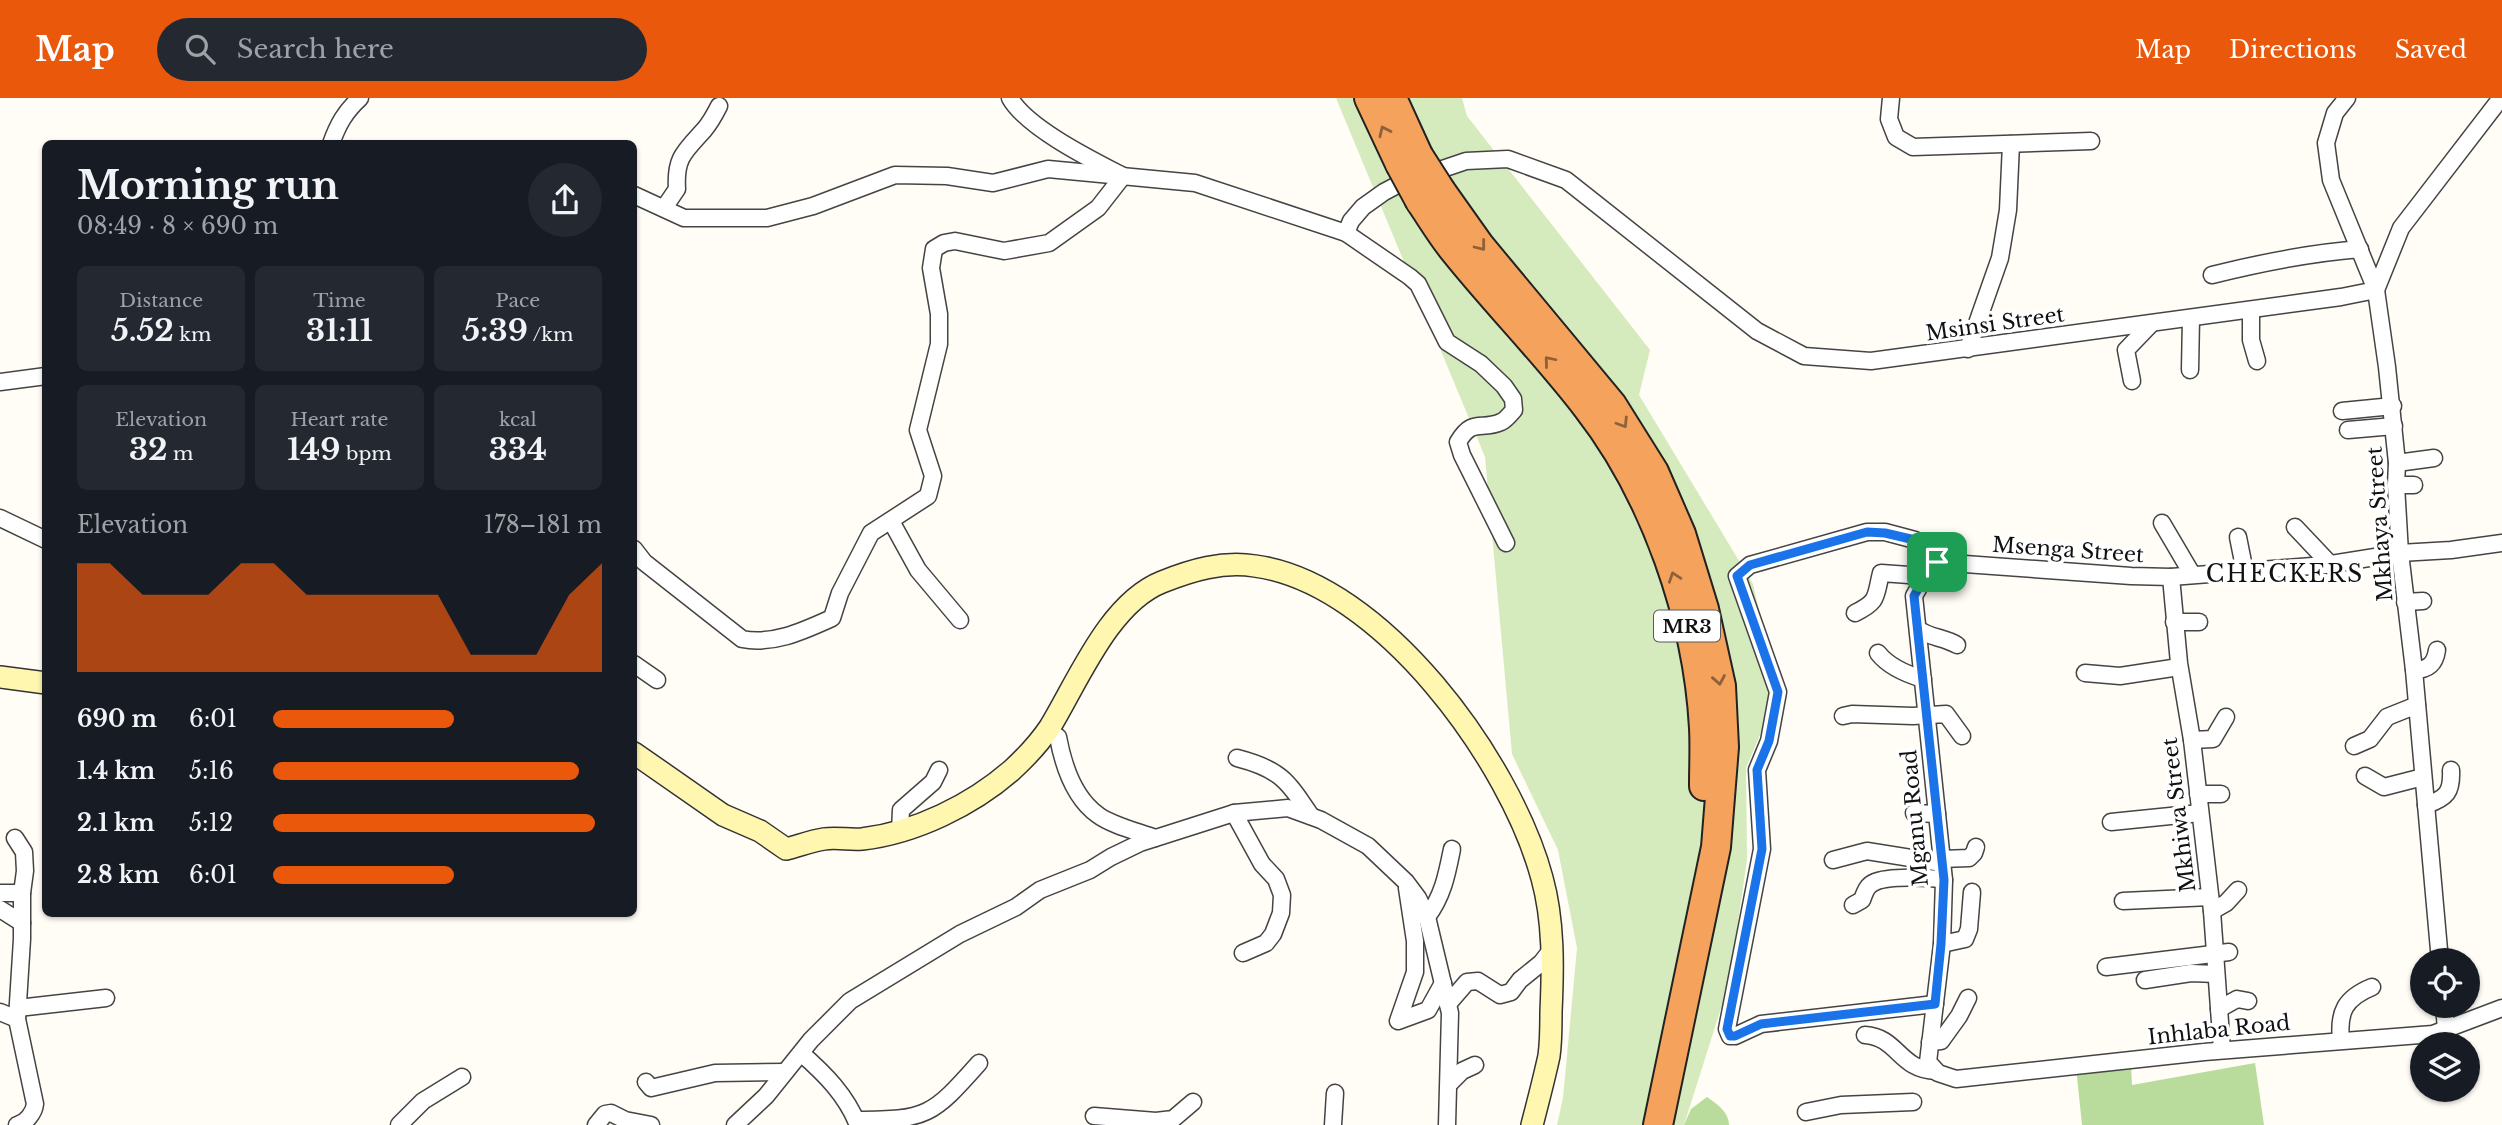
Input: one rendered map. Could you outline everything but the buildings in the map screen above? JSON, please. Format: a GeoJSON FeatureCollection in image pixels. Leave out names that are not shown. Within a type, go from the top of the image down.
{"type":"FeatureCollection","features":[{"type":"Feature","properties":{"kind":"highway","name":"MR3"},"geometry":{"type":"LineString","coordinates":[[1369,98],[1409,160],[1436,186],[1480,246],[1556,335],[1619,416],[1654,472],[1676,522],[1704,609],[1721,685],[1724,747],[1716,847],[1658,1125]]}},
{"type":"Feature","properties":{"kind":"highway","name":"MR3"},"geometry":{"type":"LineString","coordinates":[[1392,98],[1409,160]]}},
{"type":"Feature","properties":{"kind":"highway","name":"MR3"},"geometry":{"type":"LineString","coordinates":[[1436,186],[1451,248],[1588,408],[1628,468],[1659,534],[1680,594],[1696,667],[1704,728],[1700,852],[1638,1125]]}},
{"type":"Feature","properties":{"kind":"main road"},"geometry":{"type":"LineString","coordinates":[[637,755],[723,815],[761,831],[786,849],[824,839],[861,839],[900,831],[956,808],[1014,769],[1048,730],[1112,622],[1131,602],[1157,584],[1218,564],[1255,566],[1306,581],[1351,607],[1424,673],[1487,753],[1509,792],[1532,845],[1543,880],[1552,949],[1549,1053],[1532,1125]]}},
{"type":"Feature","properties":{"kind":"main road"},"geometry":{"type":"LineString","coordinates":[[0,677],[42,682]]}},
{"type":"Feature","properties":{"kind":"street"},"geometry":{"type":"LineString","coordinates":[[332,140],[346,110],[360,98]]}},
{"type":"Feature","properties":{"kind":"street"},"geometry":{"type":"LineString","coordinates":[[1010,98],[1021,113],[1072,150],[1123,176]]}},
{"type":"Feature","properties":{"kind":"street"},"geometry":{"type":"LineString","coordinates":[[1891,98],[1889,119],[1896,137],[1913,147],[2091,141]]}},
{"type":"Feature","properties":{"kind":"street","name":"Mkhaya Street"},"geometry":{"type":"LineString","coordinates":[[2347,98],[2335,113],[2326,143],[2330,180],[2376,290],[2393,406],[2400,553],[2414,670],[2439,948]]}},
{"type":"Feature","properties":{"kind":"street"},"geometry":{"type":"LineString","coordinates":[[2376,290],[2401,228],[2501,98]]}},
{"type":"Feature","properties":{"kind":"street"},"geometry":{"type":"LineString","coordinates":[[664,208],[677,189],[676,171],[685,148],[706,128],[719,106]]}},
{"type":"Feature","properties":{"kind":"street"},"geometry":{"type":"LineString","coordinates":[[1968,349],[2000,258],[2008,210],[2011,144]]}},
{"type":"Feature","properties":{"kind":"street","name":"Msinsi Street"},"geometry":{"type":"LineString","coordinates":[[1346,233],[1351,221],[1363,207],[1384,192],[1436,186],[1466,161],[1508,159],[1566,180],[1757,331],[1804,356],[1871,361],[2251,310],[2376,290]]}},
{"type":"Feature","properties":{"kind":"street"},"geometry":{"type":"LineString","coordinates":[[637,196],[684,218],[767,218],[813,206],[895,175],[947,176],[993,183],[1048,169],[1195,183],[1346,233],[1418,284],[1447,342],[1481,364],[1504,386],[1513,399],[1514,410],[1502,422],[1472,425],[1464,431],[1458,442],[1506,543]]}},
{"type":"Feature","properties":{"kind":"street"},"geometry":{"type":"LineString","coordinates":[[637,553],[644,562],[742,639],[760,642],[801,632],[832,618],[840,593],[871,533],[928,496],[933,476],[918,430],[939,344],[939,313],[931,268],[934,249],[955,241],[1004,251],[1049,243],[1098,208],[1123,176]]}},
{"type":"Feature","properties":{"kind":"street"},"geometry":{"type":"LineString","coordinates":[[2212,275],[2252,265],[2360,249]]}},
{"type":"Feature","properties":{"kind":"street"},"geometry":{"type":"LineString","coordinates":[[2251,310],[2251,340],[2257,361]]}},
{"type":"Feature","properties":{"kind":"street"},"geometry":{"type":"LineString","coordinates":[[2190,370],[2191,318]]}},
{"type":"Feature","properties":{"kind":"street"},"geometry":{"type":"LineString","coordinates":[[2132,381],[2126,349],[2151,324]]}},
{"type":"Feature","properties":{"kind":"street"},"geometry":{"type":"LineString","coordinates":[[0,382],[42,377]]}},
{"type":"Feature","properties":{"kind":"street"},"geometry":{"type":"LineString","coordinates":[[2342,411],[2393,406]]}},
{"type":"Feature","properties":{"kind":"street"},"geometry":{"type":"LineString","coordinates":[[2348,430],[2394,425]]}},
{"type":"Feature","properties":{"kind":"street"},"geometry":{"type":"LineString","coordinates":[[2397,463],[2434,458]]}},
{"type":"Feature","properties":{"kind":"street"},"geometry":{"type":"LineString","coordinates":[[2396,485],[2414,485]]}},
{"type":"Feature","properties":{"kind":"street"},"geometry":{"type":"LineString","coordinates":[[0,518],[42,538]]}},
{"type":"Feature","properties":{"kind":"street"},"geometry":{"type":"LineString","coordinates":[[891,521],[918,570],[960,620]]}},
{"type":"Feature","properties":{"kind":"street"},"geometry":{"type":"LineString","coordinates":[[2162,523],[2192,574]]}},
{"type":"Feature","properties":{"kind":"street"},"geometry":{"type":"LineString","coordinates":[[2295,527],[2330,564]]}},
{"type":"Feature","properties":{"kind":"street"},"geometry":{"type":"LineString","coordinates":[[1935,1004],[1761,1024],[1735,1036],[1730,1036],[1727,1029],[1762,849],[1757,770],[1769,741],[1778,692],[1737,576],[1750,565],[1867,532],[1915,540],[1937,562]]}},
{"type":"Feature","properties":{"kind":"street"},"geometry":{"type":"LineString","coordinates":[[2238,537],[2245,572]]}},
{"type":"Feature","properties":{"kind":"street","name":"Msenga Street"},"geometry":{"type":"LineString","coordinates":[[1937,562],[2171,577],[2330,564],[2400,553],[2502,543]]}},
{"type":"Feature","properties":{"kind":"street","name":"Mganu Road"},"geometry":{"type":"LineString","coordinates":[[1937,562],[1914,596],[1944,880],[1941,944],[1928,1062],[1937,1072]]}},
{"type":"Feature","properties":{"kind":"street"},"geometry":{"type":"LineString","coordinates":[[1855,613],[1874,603],[1881,573],[1909,575],[1923,580]]}},
{"type":"Feature","properties":{"kind":"street","name":"Mkhiwa Street"},"geometry":{"type":"LineString","coordinates":[[2171,577],[2179,667],[2192,740],[2211,904],[2222,953],[2216,974],[2222,1050]]}},
{"type":"Feature","properties":{"kind":"street"},"geometry":{"type":"LineString","coordinates":[[2405,602],[2423,601]]}},
{"type":"Feature","properties":{"kind":"street"},"geometry":{"type":"LineString","coordinates":[[2174,621],[2199,622]]}},
{"type":"Feature","properties":{"kind":"street"},"geometry":{"type":"LineString","coordinates":[[1918,629],[1926,635],[1948,639],[1957,645]]}},
{"type":"Feature","properties":{"kind":"street"},"geometry":{"type":"LineString","coordinates":[[2414,670],[2431,666],[2437,650]]}},
{"type":"Feature","properties":{"kind":"street"},"geometry":{"type":"LineString","coordinates":[[1878,653],[1884,661],[1908,675],[1923,679]]}},
{"type":"Feature","properties":{"kind":"street"},"geometry":{"type":"LineString","coordinates":[[637,666],[657,680]]}},
{"type":"Feature","properties":{"kind":"street"},"geometry":{"type":"LineString","coordinates":[[2085,673],[2120,676],[2179,667]]}},
{"type":"Feature","properties":{"kind":"street"},"geometry":{"type":"LineString","coordinates":[[2354,746],[2370,739],[2387,717],[2417,705]]}},
{"type":"Feature","properties":{"kind":"street"},"geometry":{"type":"LineString","coordinates":[[1843,716],[1946,713],[1962,736]]}},
{"type":"Feature","properties":{"kind":"street"},"geometry":{"type":"LineString","coordinates":[[2192,740],[2213,739],[2226,716]]}},
{"type":"Feature","properties":{"kind":"street"},"geometry":{"type":"LineString","coordinates":[[1048,730],[1058,737],[1062,758],[1073,783],[1082,798],[1099,816],[1155,838]]}},
{"type":"Feature","properties":{"kind":"street"},"geometry":{"type":"LineString","coordinates":[[1237,758],[1261,764],[1288,782],[1311,816]]}},
{"type":"Feature","properties":{"kind":"street"},"geometry":{"type":"LineString","coordinates":[[900,831],[901,810],[933,782],[939,770]]}},
{"type":"Feature","properties":{"kind":"street"},"geometry":{"type":"LineString","coordinates":[[2426,805],[2449,792],[2452,786],[2451,770]]}},
{"type":"Feature","properties":{"kind":"street"},"geometry":{"type":"LineString","coordinates":[[2365,776],[2384,787],[2423,777]]}},
{"type":"Feature","properties":{"kind":"street"},"geometry":{"type":"LineString","coordinates":[[2198,794],[2221,794]]}},
{"type":"Feature","properties":{"kind":"street"},"geometry":{"type":"LineString","coordinates":[[730,1125],[766,1096],[836,1013],[850,1001],[960,934],[1016,908],[1040,890],[1090,870],[1111,857],[1155,838],[1234,813],[1288,808],[1311,816],[1368,846],[1406,882],[1418,898],[1427,917],[1448,1004],[1450,1083],[1447,1125]]}},
{"type":"Feature","properties":{"kind":"street"},"geometry":{"type":"LineString","coordinates":[[1234,813],[1262,864],[1276,879],[1282,895],[1281,912],[1273,934],[1266,943],[1243,953]]}},
{"type":"Feature","properties":{"kind":"street"},"geometry":{"type":"LineString","coordinates":[[1914,813],[1937,814]]}},
{"type":"Feature","properties":{"kind":"street"},"geometry":{"type":"LineString","coordinates":[[2111,822],[2200,813]]}},
{"type":"Feature","properties":{"kind":"street"},"geometry":{"type":"LineString","coordinates":[[15,838],[24,852],[25,871],[18,1013],[35,1104],[34,1110],[22,1124],[17,1125]]}},
{"type":"Feature","properties":{"kind":"street"},"geometry":{"type":"LineString","coordinates":[[1833,860],[1867,852],[1942,861],[1969,858],[1976,847]]}},
{"type":"Feature","properties":{"kind":"street"},"geometry":{"type":"LineString","coordinates":[[1427,917],[1444,888],[1452,849]]}},
{"type":"Feature","properties":{"kind":"street"},"geometry":{"type":"LineString","coordinates":[[1853,905],[1862,900],[1865,890],[1872,883],[1898,887],[1932,878],[1944,880]]}},
{"type":"Feature","properties":{"kind":"street"},"geometry":{"type":"LineString","coordinates":[[1406,882],[1415,941],[1415,972],[1398,1021],[1428,1010],[1443,983]]}},
{"type":"Feature","properties":{"kind":"street"},"geometry":{"type":"LineString","coordinates":[[2123,901],[2226,903],[2238,890]]}},
{"type":"Feature","properties":{"kind":"street"},"geometry":{"type":"LineString","coordinates":[[1941,944],[1965,939],[1969,929],[1972,892]]}},
{"type":"Feature","properties":{"kind":"street"},"geometry":{"type":"LineString","coordinates":[[0,893],[22,893]]}},
{"type":"Feature","properties":{"kind":"street"},"geometry":{"type":"LineString","coordinates":[[0,909],[22,923]]}},
{"type":"Feature","properties":{"kind":"street"},"geometry":{"type":"LineString","coordinates":[[1448,1004],[1467,982],[1478,981],[1500,995],[1511,992],[1520,979],[1541,963],[1552,949]]}},
{"type":"Feature","properties":{"kind":"street"},"geometry":{"type":"LineString","coordinates":[[2106,967],[2222,953]]}},
{"type":"Feature","properties":{"kind":"street"},"geometry":{"type":"LineString","coordinates":[[2145,980],[2191,973],[2216,974]]}},
{"type":"Feature","properties":{"kind":"street"},"geometry":{"type":"LineString","coordinates":[[2341,1040],[2341,1014],[2347,1003],[2359,992],[2372,988]]}},
{"type":"Feature","properties":{"kind":"street"},"geometry":{"type":"LineString","coordinates":[[0,1012],[18,1013],[106,998]]}},
{"type":"Feature","properties":{"kind":"street"},"geometry":{"type":"LineString","coordinates":[[1930,1042],[1941,1041],[1950,1032],[1968,998]]}},
{"type":"Feature","properties":{"kind":"street"},"geometry":{"type":"LineString","coordinates":[[2219,1009],[2237,999],[2248,1001]]}},
{"type":"Feature","properties":{"kind":"street","name":"Inhlaba Road"},"geometry":{"type":"LineString","coordinates":[[1865,1035],[1880,1035],[1913,1066],[1956,1079],[2222,1050],[2433,1034],[2502,1008]]}},
{"type":"Feature","properties":{"kind":"street"},"geometry":{"type":"LineString","coordinates":[[2445,1018],[2446,1029]]}},
{"type":"Feature","properties":{"kind":"street"},"geometry":{"type":"LineString","coordinates":[[801,1053],[827,1076],[857,1122],[915,1118],[924,1114],[952,1093],[979,1063]]}},
{"type":"Feature","properties":{"kind":"street"},"geometry":{"type":"LineString","coordinates":[[1450,1083],[1462,1071],[1475,1065]]}},
{"type":"Feature","properties":{"kind":"street"},"geometry":{"type":"LineString","coordinates":[[646,1082],[651,1088],[715,1073],[785,1072]]}},
{"type":"Feature","properties":{"kind":"street"},"geometry":{"type":"LineString","coordinates":[[399,1125],[423,1101],[462,1077]]}},
{"type":"Feature","properties":{"kind":"street"},"geometry":{"type":"LineString","coordinates":[[1333,1125],[1335,1093]]}},
{"type":"Feature","properties":{"kind":"street"},"geometry":{"type":"LineString","coordinates":[[1094,1116],[1175,1122],[1192,1102]]}},
{"type":"Feature","properties":{"kind":"street"},"geometry":{"type":"LineString","coordinates":[[1806,1112],[1841,1105],[1913,1102]]}},
{"type":"Feature","properties":{"kind":"street"},"geometry":{"type":"LineString","coordinates":[[596,1125],[605,1114],[611,1113],[625,1120],[651,1125]]}},
{"type":"Feature","properties":{"kind":"green space"},"geometry":{"type":"Polygon","coordinates":[[[1336,98],[1462,98],[1467,116],[1650,350],[1639,395],[1753,584],[1778,692],[1746,768],[1747,860],[1729,983],[1684,1125],[1557,1125],[1563,1098],[1577,948],[1558,850],[1512,754],[1485,457],[1336,98]]]}},
{"type":"Feature","properties":{"kind":"green space"},"geometry":{"type":"Polygon","coordinates":[[[2255,1063],[2264,1125],[2082,1125],[2076,1067],[2131,1065],[2132,1085],[2255,1063]]]}},
{"type":"Feature","properties":{"kind":"green space"},"geometry":{"type":"Polygon","coordinates":[[[1707,1097],[1725,1112],[1729,1125],[1684,1125],[1691,1109],[1707,1097]]]}},
{"type":"Feature","properties":{"kind":"district","name":"CHECKERS"},"geometry":{"type":"Point","coordinates":[2285,574]}},
{"type":"Feature","properties":{"kind":"route"},"geometry":{"type":"LineString","coordinates":[[1867,532],[1915,540],[1937,562],[1927,573],[1914,596],[1944,880],[1935,1004],[1761,1024],[1730,1036],[1727,1029],[1762,849],[1757,770],[1769,741],[1778,692],[1737,576],[1750,565],[1867,532]]}}]}
